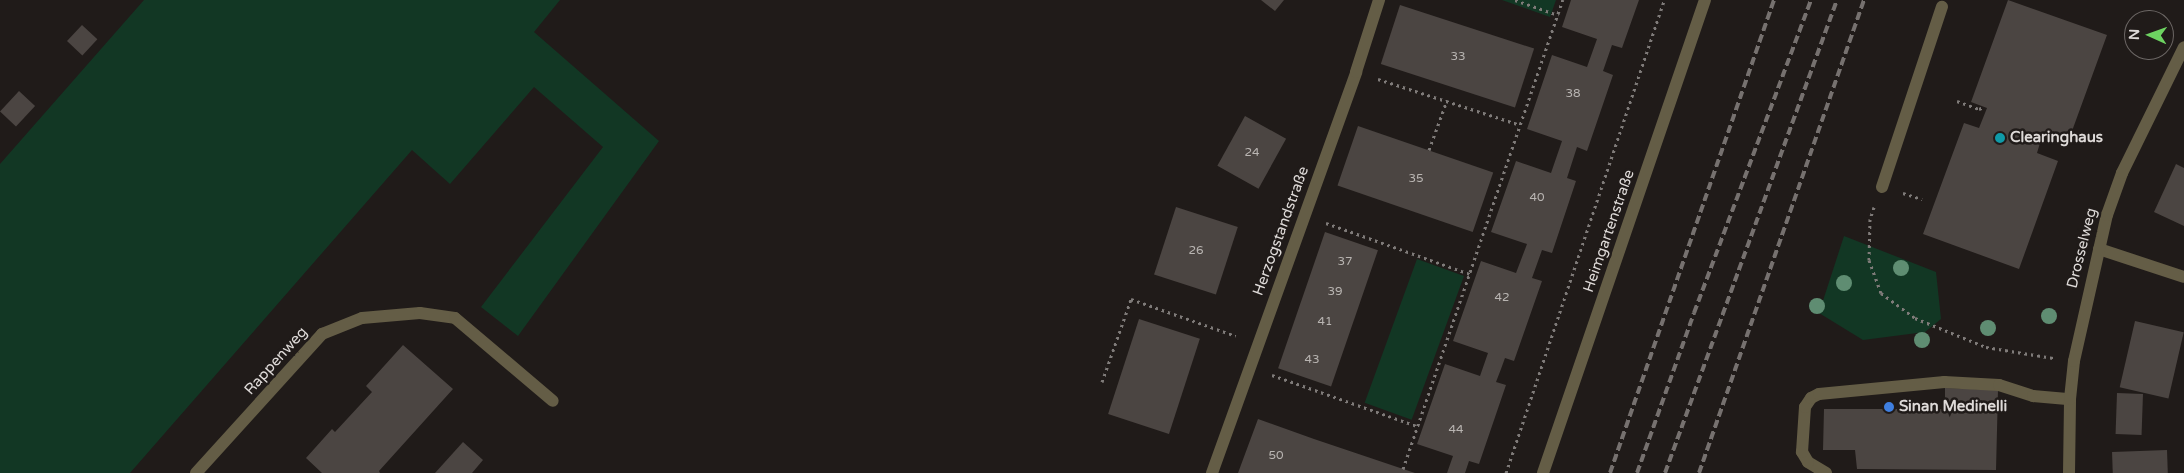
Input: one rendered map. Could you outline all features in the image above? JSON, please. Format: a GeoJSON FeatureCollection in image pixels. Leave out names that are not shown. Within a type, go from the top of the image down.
{"type":"FeatureCollection","features":[{"type":"Feature","properties":{"kind":"street","name":"Herzogstandstraße"},"geometry":{"type":"LineString","coordinates":[[1212,473],[1356,72],[1379,0]]}},
{"type":"Feature","properties":{"kind":"street","name":"Heimgartenstraße"},"geometry":{"type":"LineString","coordinates":[[1543,473],[1705,0]]}},
{"type":"Feature","properties":{"kind":"street"},"geometry":{"type":"LineString","coordinates":[[1882,186],[1942,7]]}},
{"type":"Feature","properties":{"kind":"street","name":"Drosselweg"},"geometry":{"type":"LineString","coordinates":[[2069,473],[2070,399],[2074,362],[2107,215],[2122,173],[2184,47]]}},
{"type":"Feature","properties":{"kind":"street"},"geometry":{"type":"LineString","coordinates":[[2099,249],[2184,277]]}},
{"type":"Feature","properties":{"kind":"street","name":"Rappenweg"},"geometry":{"type":"LineString","coordinates":[[196,473],[322,334],[362,318],[420,313],[455,318],[553,401]]}},
{"type":"Feature","properties":{"kind":"street"},"geometry":{"type":"LineString","coordinates":[[1826,473],[1808,462],[1802,452],[1805,407],[1811,398],[1819,394],[1944,382],[1999,385],[2033,396],[2070,399]]}},
{"type":"Feature","properties":{"kind":"path"},"geometry":{"type":"LineString","coordinates":[[1515,0],[1558,16]]}},
{"type":"Feature","properties":{"kind":"path"},"geometry":{"type":"LineString","coordinates":[[1403,469],[1563,0]]}},
{"type":"Feature","properties":{"kind":"path"},"geometry":{"type":"LineString","coordinates":[[1506,473],[1664,0]]}},
{"type":"Feature","properties":{"kind":"path"},"geometry":{"type":"LineString","coordinates":[[1356,72],[1520,125]]}},
{"type":"Feature","properties":{"kind":"path"},"geometry":{"type":"LineString","coordinates":[[1429,150],[1447,100]]}},
{"type":"Feature","properties":{"kind":"path"},"geometry":{"type":"LineString","coordinates":[[1956,101],[1980,109],[1984,107]]}},
{"type":"Feature","properties":{"kind":"path"},"geometry":{"type":"LineString","coordinates":[[1882,186],[1870,219],[1869,260],[1881,292],[1915,318],[1986,347],[2074,362]]}},
{"type":"Feature","properties":{"kind":"path"},"geometry":{"type":"LineString","coordinates":[[1329,224],[1470,274]]}},
{"type":"Feature","properties":{"kind":"path"},"geometry":{"type":"LineString","coordinates":[[1102,382],[1131,298],[1236,336]]}},
{"type":"Feature","properties":{"kind":"path"},"geometry":{"type":"LineString","coordinates":[[1271,374],[1417,426]]}},
{"type":"Feature","properties":{"kind":"green space"},"geometry":{"type":"Polygon","coordinates":[[[144,0],[560,0],[534,32],[659,141],[518,336],[481,307],[603,147],[534,87],[450,184],[412,150],[130,473],[0,473],[0,164],[144,0]]]}},
{"type":"Feature","properties":{"kind":"green space"},"geometry":{"type":"Polygon","coordinates":[[[1502,0],[1556,0],[1550,17],[1502,0]]]}},
{"type":"Feature","properties":{"kind":"green space"},"geometry":{"type":"Polygon","coordinates":[[[1844,236],[1936,272],[1941,319],[1925,332],[1863,340],[1819,313],[1844,236]]]}},
{"type":"Feature","properties":{"kind":"green space"},"geometry":{"type":"Polygon","coordinates":[[[1417,259],[1464,276],[1412,420],[1365,403],[1417,259]]]}},
{"type":"Feature","properties":{"kind":"building"},"geometry":{"type":"Polygon","coordinates":[[[1261,0],[1284,0],[1275,11],[1261,0]]]}},
{"type":"Feature","properties":{"kind":"building"},"geometry":{"type":"Polygon","coordinates":[[[1571,0],[1639,0],[1622,48],[1612,45],[1603,71],[1613,75],[1587,151],[1577,147],[1567,178],[1576,181],[1552,253],[1542,250],[1532,278],[1542,281],[1514,361],[1505,358],[1496,382],[1506,385],[1479,464],[1469,461],[1465,473],[1447,473],[1453,456],[1417,444],[1445,364],[1480,376],[1488,353],[1453,341],[1481,261],[1516,273],[1527,244],[1491,232],[1516,161],[1551,173],[1562,141],[1527,129],[1552,55],[1587,67],[1597,39],[1562,27],[1571,0]]]}},
{"type":"Feature","properties":{"kind":"building","name":"Clearinghaus"},"geometry":{"type":"Polygon","coordinates":[[[2008,0],[2107,35],[2068,142],[2043,133],[2037,153],[2058,161],[2019,269],[1923,234],[1964,123],[1979,128],[1987,108],[1971,102],[2008,0]]]}},
{"type":"Feature","properties":{"kind":"building"},"geometry":{"type":"Polygon","coordinates":[[[1400,5],[1534,49],[1515,108],[1381,64],[1400,5]]]}},
{"type":"Feature","properties":{"kind":"building"},"geometry":{"type":"Polygon","coordinates":[[[82,25],[97,39],[82,55],[67,41],[82,25]]]}},
{"type":"Feature","properties":{"kind":"building"},"geometry":{"type":"Polygon","coordinates":[[[19,91],[35,106],[16,126],[0,111],[19,91]]]}},
{"type":"Feature","properties":{"kind":"building"},"geometry":{"type":"Polygon","coordinates":[[[1245,116],[1286,139],[1258,189],[1217,166],[1245,116]]]}},
{"type":"Feature","properties":{"kind":"building"},"geometry":{"type":"Polygon","coordinates":[[[1358,126],[1493,173],[1473,232],[1337,186],[1358,126]]]}},
{"type":"Feature","properties":{"kind":"building"},"geometry":{"type":"Polygon","coordinates":[[[2176,164],[2184,168],[2184,226],[2154,212],[2176,164]]]}},
{"type":"Feature","properties":{"kind":"building"},"geometry":{"type":"Polygon","coordinates":[[[1176,207],[1238,227],[1216,295],[1154,275],[1176,207]]]}},
{"type":"Feature","properties":{"kind":"building"},"geometry":{"type":"Polygon","coordinates":[[[1325,232],[1378,250],[1331,386],[1278,368],[1325,232]]]}},
{"type":"Feature","properties":{"kind":"building"},"geometry":{"type":"Polygon","coordinates":[[[1139,319],[1200,339],[1169,434],[1108,414],[1139,319]]]}},
{"type":"Feature","properties":{"kind":"building"},"geometry":{"type":"Polygon","coordinates":[[[2135,321],[2184,332],[2168,399],[2120,387],[2135,321]]]}},
{"type":"Feature","properties":{"kind":"building"},"geometry":{"type":"Polygon","coordinates":[[[403,345],[453,389],[379,471],[380,473],[322,473],[306,458],[332,429],[335,432],[372,392],[366,386],[403,345]]]}},
{"type":"Feature","properties":{"kind":"building"},"geometry":{"type":"Polygon","coordinates":[[[1945,388],[1998,390],[1996,470],[1857,469],[1855,450],[1823,450],[1824,409],[1945,409],[1945,388]]]}},
{"type":"Feature","properties":{"kind":"building"},"geometry":{"type":"Polygon","coordinates":[[[2117,393],[2143,394],[2142,435],[2116,434],[2117,393]]]}},
{"type":"Feature","properties":{"kind":"building"},"geometry":{"type":"Polygon","coordinates":[[[1258,419],[1314,439],[1415,473],[1238,473],[1258,419]]]}},
{"type":"Feature","properties":{"kind":"building"},"geometry":{"type":"Polygon","coordinates":[[[463,442],[483,460],[472,473],[435,473],[463,442]]]}},
{"type":"Feature","properties":{"kind":"building"},"geometry":{"type":"Polygon","coordinates":[[[2167,450],[2168,473],[2113,473],[2112,452],[2167,450]]]}},
{"type":"Feature","properties":{"kind":"railway"},"geometry":{"type":"LineString","coordinates":[[1610,473],[1774,0]]}},
{"type":"Feature","properties":{"kind":"railway"},"geometry":{"type":"LineString","coordinates":[[1637,473],[1694,313],[1811,0]]}},
{"type":"Feature","properties":{"kind":"railway"},"geometry":{"type":"LineString","coordinates":[[1665,473],[1837,0]]}},
{"type":"Feature","properties":{"kind":"railway"},"geometry":{"type":"LineString","coordinates":[[1699,473],[1864,0]]}},
{"type":"Feature","properties":{"kind":"place","name":"Clearinghaus"},"geometry":{"type":"Point","coordinates":[2000,138]}},
{"type":"Feature","properties":{"kind":"place","name":"Sinan Medinelli"},"geometry":{"type":"Point","coordinates":[1889,407]}}]}
